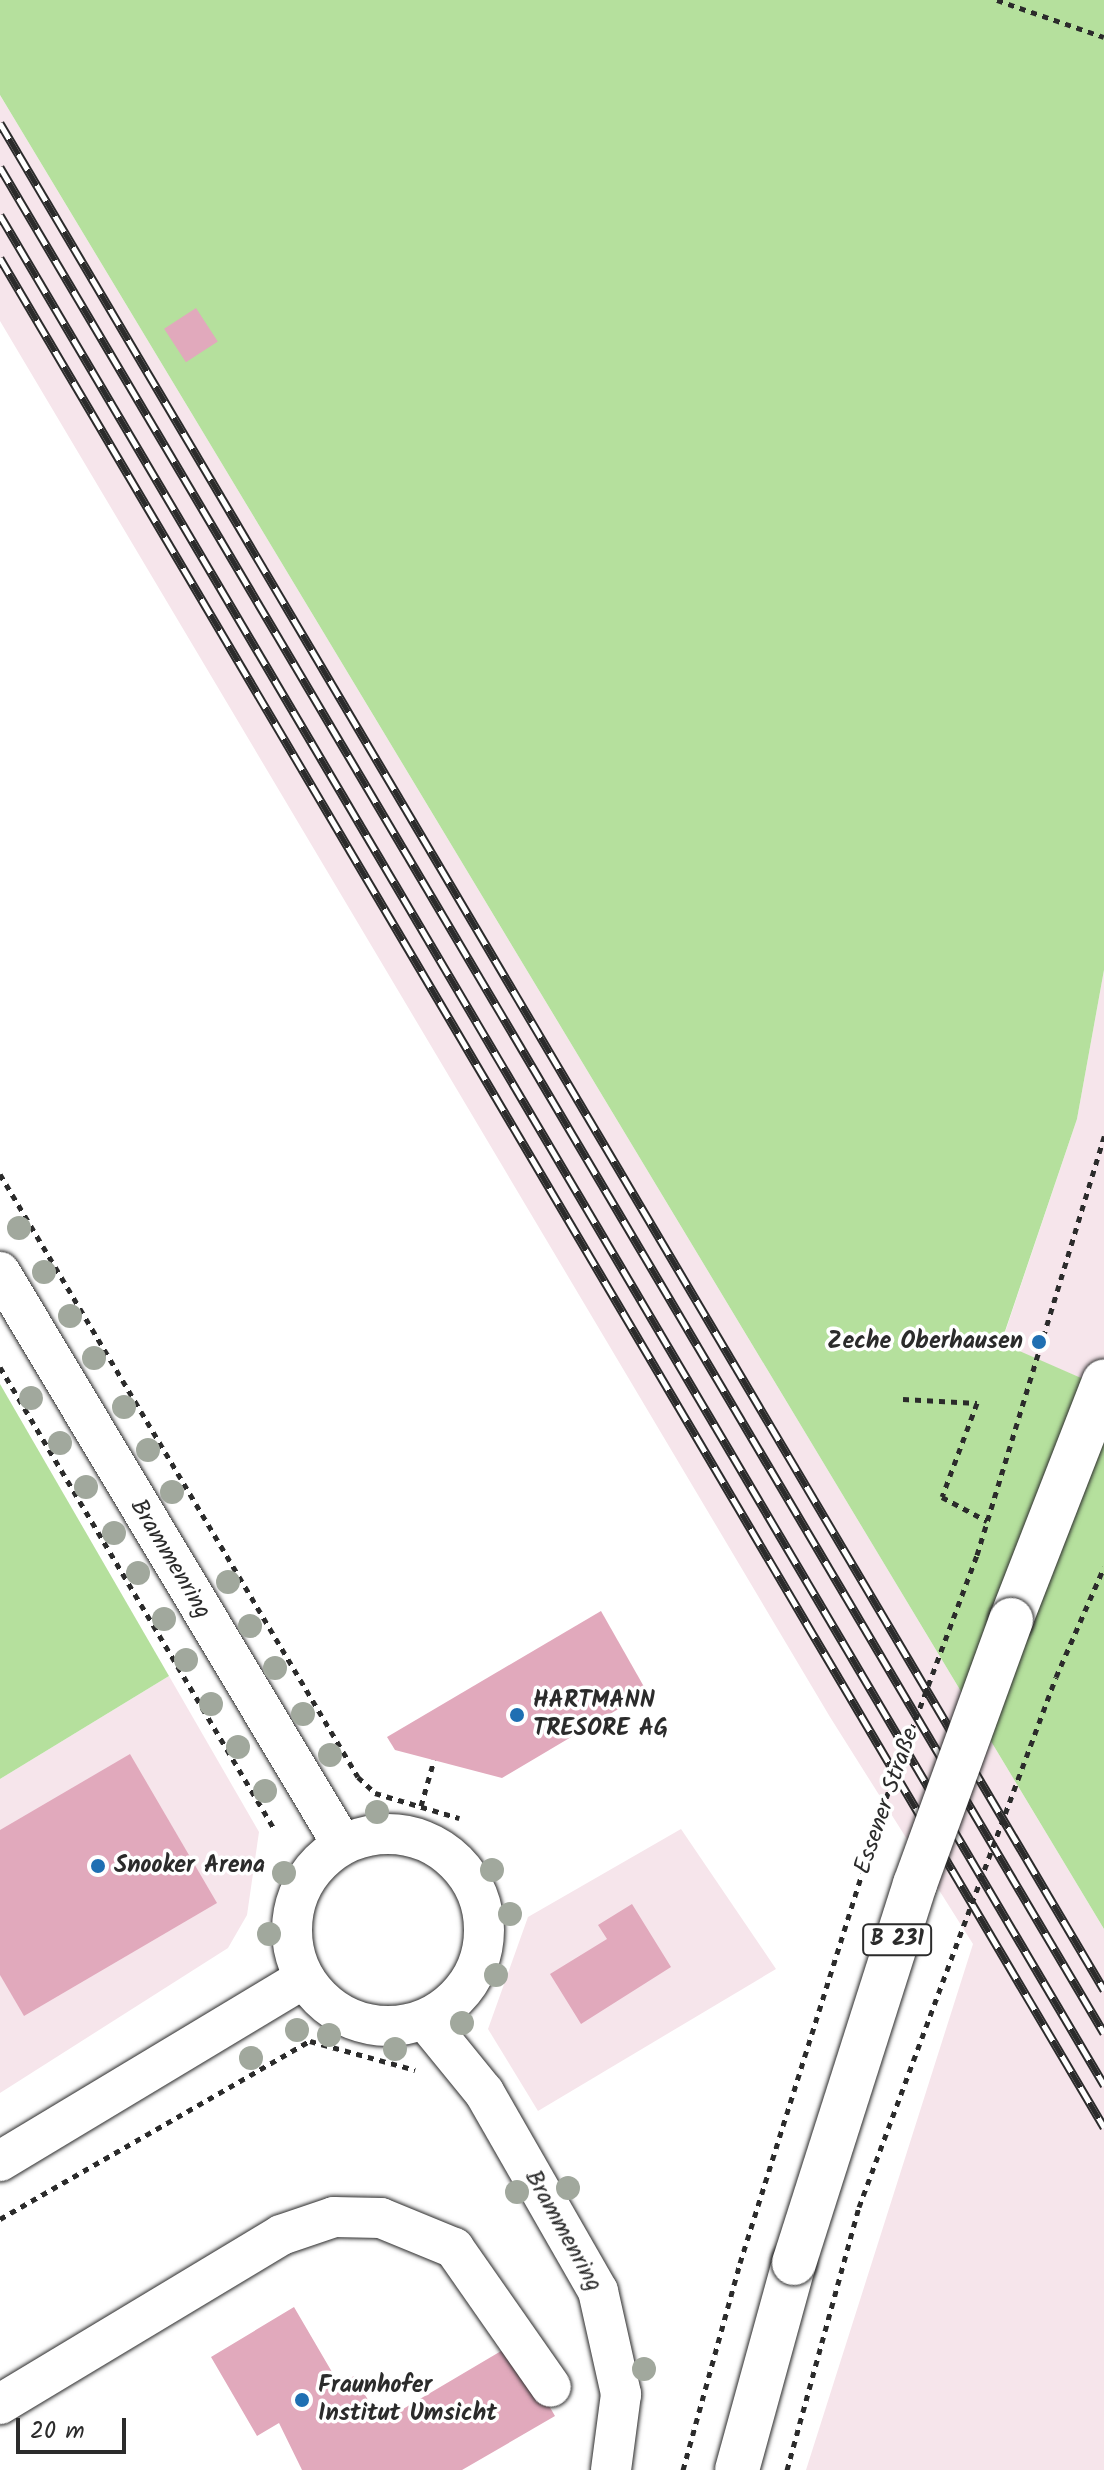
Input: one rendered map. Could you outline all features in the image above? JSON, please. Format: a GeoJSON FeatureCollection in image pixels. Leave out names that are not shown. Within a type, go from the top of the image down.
{"type":"FeatureCollection","features":[{"type":"Feature","properties":{"kind":"main road","name":"B 231"},"geometry":{"type":"LineString","coordinates":[[737,2470],[794,2263],[915,1884],[1011,1620],[1104,1382]]}},
{"type":"Feature","properties":{"kind":"street","name":"Brammenring"},"geometry":{"type":"LineString","coordinates":[[0,1272],[342,1844]]}},
{"type":"Feature","properties":{"kind":"street"},"geometry":{"type":"LineString","coordinates":[[388,1834],[427,1843],[459,1867],[478,1894],[479,1961],[461,1994],[426,2021],[367,2024],[333,2007],[304,1978],[293,1932],[299,1898],[313,1868],[342,1844],[388,1834]]}},
{"type":"Feature","properties":{"kind":"street"},"geometry":{"type":"LineString","coordinates":[[0,2161],[304,1978]]}},
{"type":"Feature","properties":{"kind":"street","name":"Brammenring"},"geometry":{"type":"LineString","coordinates":[[426,2021],[484,2092],[598,2291],[621,2394],[611,2470]]}},
{"type":"Feature","properties":{"kind":"street"},"geometry":{"type":"LineString","coordinates":[[0,2404],[281,2235],[334,2217],[381,2218],[454,2248],[551,2387]]}},
{"type":"Feature","properties":{"kind":"path"},"geometry":{"type":"LineString","coordinates":[[997,0],[1104,37]]}},
{"type":"Feature","properties":{"kind":"path","name":"Essener Straße"},"geometry":{"type":"LineString","coordinates":[[683,2470],[740,2263],[882,1809],[977,1555],[1104,1136]]}},
{"type":"Feature","properties":{"kind":"path"},"geometry":{"type":"LineString","coordinates":[[0,1174],[358,1777],[375,1793],[459,1818]]}},
{"type":"Feature","properties":{"kind":"path"},"geometry":{"type":"LineString","coordinates":[[0,1367],[273,1827]]}},
{"type":"Feature","properties":{"kind":"path"},"geometry":{"type":"LineString","coordinates":[[903,1399],[977,1403],[942,1497],[987,1521]]}},
{"type":"Feature","properties":{"kind":"path"},"geometry":{"type":"LineString","coordinates":[[787,2470],[859,2207],[1056,1677],[1104,1567]]}},
{"type":"Feature","properties":{"kind":"path"},"geometry":{"type":"LineString","coordinates":[[421,1806],[434,1760]]}},
{"type":"Feature","properties":{"kind":"shaded area"},"geometry":{"type":"Polygon","coordinates":[[[0,95],[1104,1929],[1104,2470],[806,2470],[973,1944],[830,1717],[0,321],[0,95]]]}},
{"type":"Feature","properties":{"kind":"shaded area"},"geometry":{"type":"Polygon","coordinates":[[[1104,970],[1104,1388],[1001,1344],[1077,1119],[1104,970]]]}},
{"type":"Feature","properties":{"kind":"shaded area"},"geometry":{"type":"Polygon","coordinates":[[[169,1676],[259,1832],[247,1915],[228,1948],[0,2093],[0,1779],[169,1676]]]}},
{"type":"Feature","properties":{"kind":"shaded area"},"geometry":{"type":"Polygon","coordinates":[[[681,1829],[776,1969],[538,2111],[488,2029],[528,1917],[681,1829]]]}},
{"type":"Feature","properties":{"kind":"green space"},"geometry":{"type":"Polygon","coordinates":[[[0,0],[1104,0],[1104,970],[1077,1119],[1001,1343],[1104,1388],[1104,1929],[0,95],[0,0]]]}},
{"type":"Feature","properties":{"kind":"green space"},"geometry":{"type":"Polygon","coordinates":[[[0,1384],[169,1676],[0,1779],[0,1384]]]}},
{"type":"Feature","properties":{"kind":"building"},"geometry":{"type":"Polygon","coordinates":[[[196,308],[218,342],[186,362],[164,329],[196,308]]]}},
{"type":"Feature","properties":{"kind":"building","name":"HARTMANN TRESORE AG"},"geometry":{"type":"Polygon","coordinates":[[[601,1611],[647,1692],[502,1778],[395,1750],[387,1737],[601,1611]]]}},
{"type":"Feature","properties":{"kind":"building","name":"Snooker Arena"},"geometry":{"type":"Polygon","coordinates":[[[130,1754],[217,1903],[24,2016],[0,1975],[0,1830],[130,1754]]]}},
{"type":"Feature","properties":{"kind":"building"},"geometry":{"type":"Polygon","coordinates":[[[632,1904],[671,1967],[581,2024],[550,1974],[607,1939],[598,1925],[632,1904]]]}},
{"type":"Feature","properties":{"kind":"building","name":"Fraunhofer Institut Umsicht"},"geometry":{"type":"Polygon","coordinates":[[[294,2307],[339,2384],[354,2376],[381,2422],[513,2344],[555,2416],[462,2470],[302,2470],[279,2423],[257,2436],[211,2357],[294,2307]]]}},
{"type":"Feature","properties":{"kind":"railway"},"geometry":{"type":"LineString","coordinates":[[0,123],[1104,1990]]}},
{"type":"Feature","properties":{"kind":"railway"},"geometry":{"type":"LineString","coordinates":[[0,167],[1104,2033]]}},
{"type":"Feature","properties":{"kind":"railway"},"geometry":{"type":"LineString","coordinates":[[0,215],[1104,2085]]}},
{"type":"Feature","properties":{"kind":"railway"},"geometry":{"type":"LineString","coordinates":[[0,258],[1104,2127]]}},
{"type":"Feature","properties":{"kind":"place","name":"Zeche Oberhausen"},"geometry":{"type":"Point","coordinates":[1039,1342]}},
{"type":"Feature","properties":{"kind":"place","name":"HARTMANN TRESORE AG"},"geometry":{"type":"Point","coordinates":[517,1715]}},
{"type":"Feature","properties":{"kind":"place","name":"Snooker Arena"},"geometry":{"type":"Point","coordinates":[98,1866]}},
{"type":"Feature","properties":{"kind":"place","name":"Fraunhofer Institut Umsicht"},"geometry":{"type":"Point","coordinates":[302,2400]}}]}
